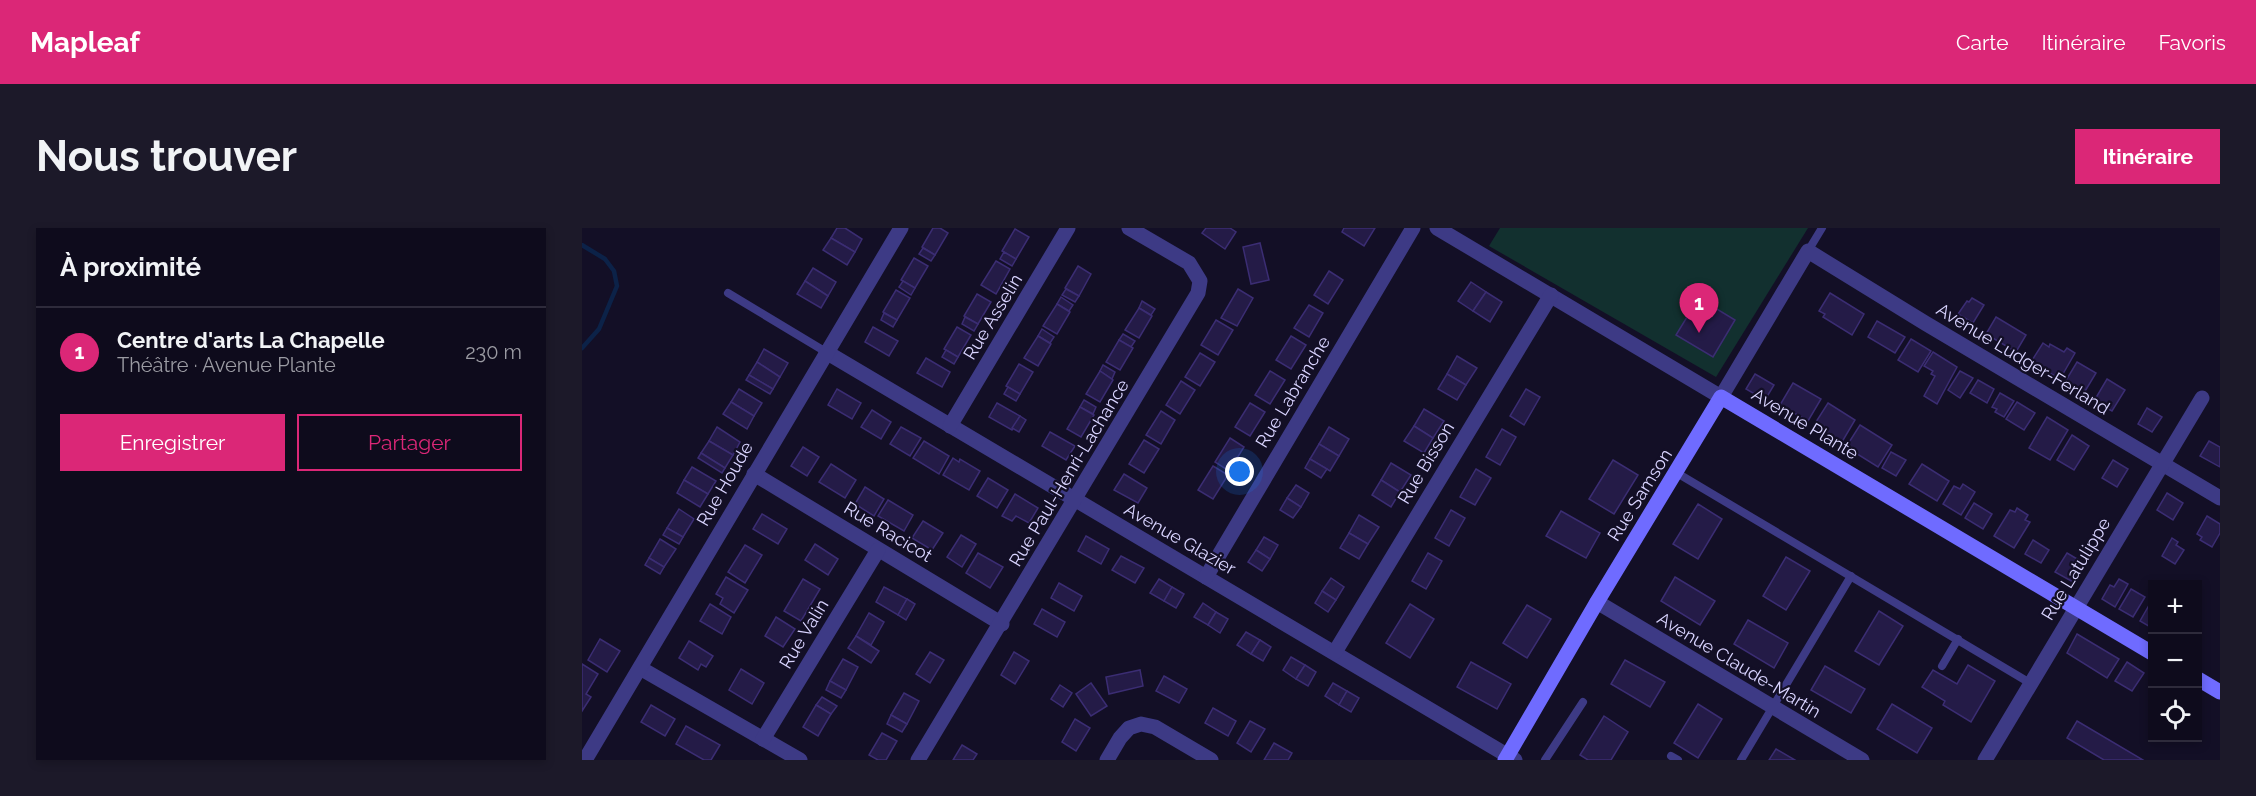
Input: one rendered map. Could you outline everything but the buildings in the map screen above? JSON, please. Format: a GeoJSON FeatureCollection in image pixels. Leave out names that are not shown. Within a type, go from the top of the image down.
{"type":"FeatureCollection","features":[{"type":"Feature","properties":{"kind":"street","name":"Rue Houde"},"geometry":{"type":"LineString","coordinates":[[585,760],[901,228]]}},
{"type":"Feature","properties":{"kind":"street","name":"Rue Asselin"},"geometry":{"type":"LineString","coordinates":[[950,426],[1068,228]]}},
{"type":"Feature","properties":{"kind":"street","name":"Rue Paul-Henri-Lachance"},"geometry":{"type":"LineString","coordinates":[[918,760],[1002,624],[1198,293],[1200,281],[1189,263],[1129,228]]}},
{"type":"Feature","properties":{"kind":"street","name":"Rue Labranche"},"geometry":{"type":"LineString","coordinates":[[1206,577],[1413,228]]}},
{"type":"Feature","properties":{"kind":"street","name":"Avenue Plante"},"geometry":{"type":"LineString","coordinates":[[1437,228],[2148,651]]}},
{"type":"Feature","properties":{"kind":"street","name":"Rue Samson"},"geometry":{"type":"LineString","coordinates":[[1509,758],[1597,602],[1677,473],[1808,251]]}},
{"type":"Feature","properties":{"kind":"street","name":"Avenue Ludger-Ferland"},"geometry":{"type":"LineString","coordinates":[[1808,251],[2220,498]]}},
{"type":"Feature","properties":{"kind":"street","name":"Rue Bisson"},"geometry":{"type":"LineString","coordinates":[[1335,652],[1551,295]]}},
{"type":"Feature","properties":{"kind":"street","name":"Avenue Glazier"},"geometry":{"type":"LineString","coordinates":[[826,352],[1075,501],[1335,652],[1509,758]]}},
{"type":"Feature","properties":{"kind":"street","name":"Rue Latulippe"},"geometry":{"type":"LineString","coordinates":[[1985,760],[2202,398]]}},
{"type":"Feature","properties":{"kind":"street","name":"Rue Racicot"},"geometry":{"type":"LineString","coordinates":[[754,474],[1002,624]]}},
{"type":"Feature","properties":{"kind":"street","name":"Rue Valin"},"geometry":{"type":"LineString","coordinates":[[763,739],[878,550]]}},
{"type":"Feature","properties":{"kind":"street","name":"Avenue Claude-Martin"},"geometry":{"type":"LineString","coordinates":[[1597,602],[1862,760]]}},
{"type":"Feature","properties":{"kind":"street"},"geometry":{"type":"LineString","coordinates":[[640,668],[800,760]]}},
{"type":"Feature","properties":{"kind":"street"},"geometry":{"type":"LineString","coordinates":[[2202,682],[2220,692]]}},
{"type":"Feature","properties":{"kind":"street"},"geometry":{"type":"LineString","coordinates":[[1107,760],[1120,738],[1130,728],[1141,724],[1155,727],[1211,760]]}},
{"type":"Feature","properties":{"kind":"lane"},"geometry":{"type":"LineString","coordinates":[[1808,251],[1822,228]]}},
{"type":"Feature","properties":{"kind":"lane"},"geometry":{"type":"LineString","coordinates":[[728,294],[826,352]]}},
{"type":"Feature","properties":{"kind":"lane"},"geometry":{"type":"LineString","coordinates":[[1677,473],[2030,683]]}},
{"type":"Feature","properties":{"kind":"lane"},"geometry":{"type":"LineString","coordinates":[[1741,760],[1851,576]]}},
{"type":"Feature","properties":{"kind":"lane"},"geometry":{"type":"LineString","coordinates":[[1942,666],[1958,639]]}},
{"type":"Feature","properties":{"kind":"lane"},"geometry":{"type":"LineString","coordinates":[[1545,760],[1583,702]]}},
{"type":"Feature","properties":{"kind":"green space"},"geometry":{"type":"Polygon","coordinates":[[[1500,228],[1808,228],[1716,377],[1489,246],[1500,228]]]}},
{"type":"Feature","properties":{"kind":"waterway"},"geometry":{"type":"LineString","coordinates":[[582,245],[605,259],[614,271],[617,286],[599,329],[582,348]]}},
{"type":"Feature","properties":{"kind":"place","name":"Centre d'arts La Chapelle"},"geometry":{"type":"Point","coordinates":[1699,333]}}]}
